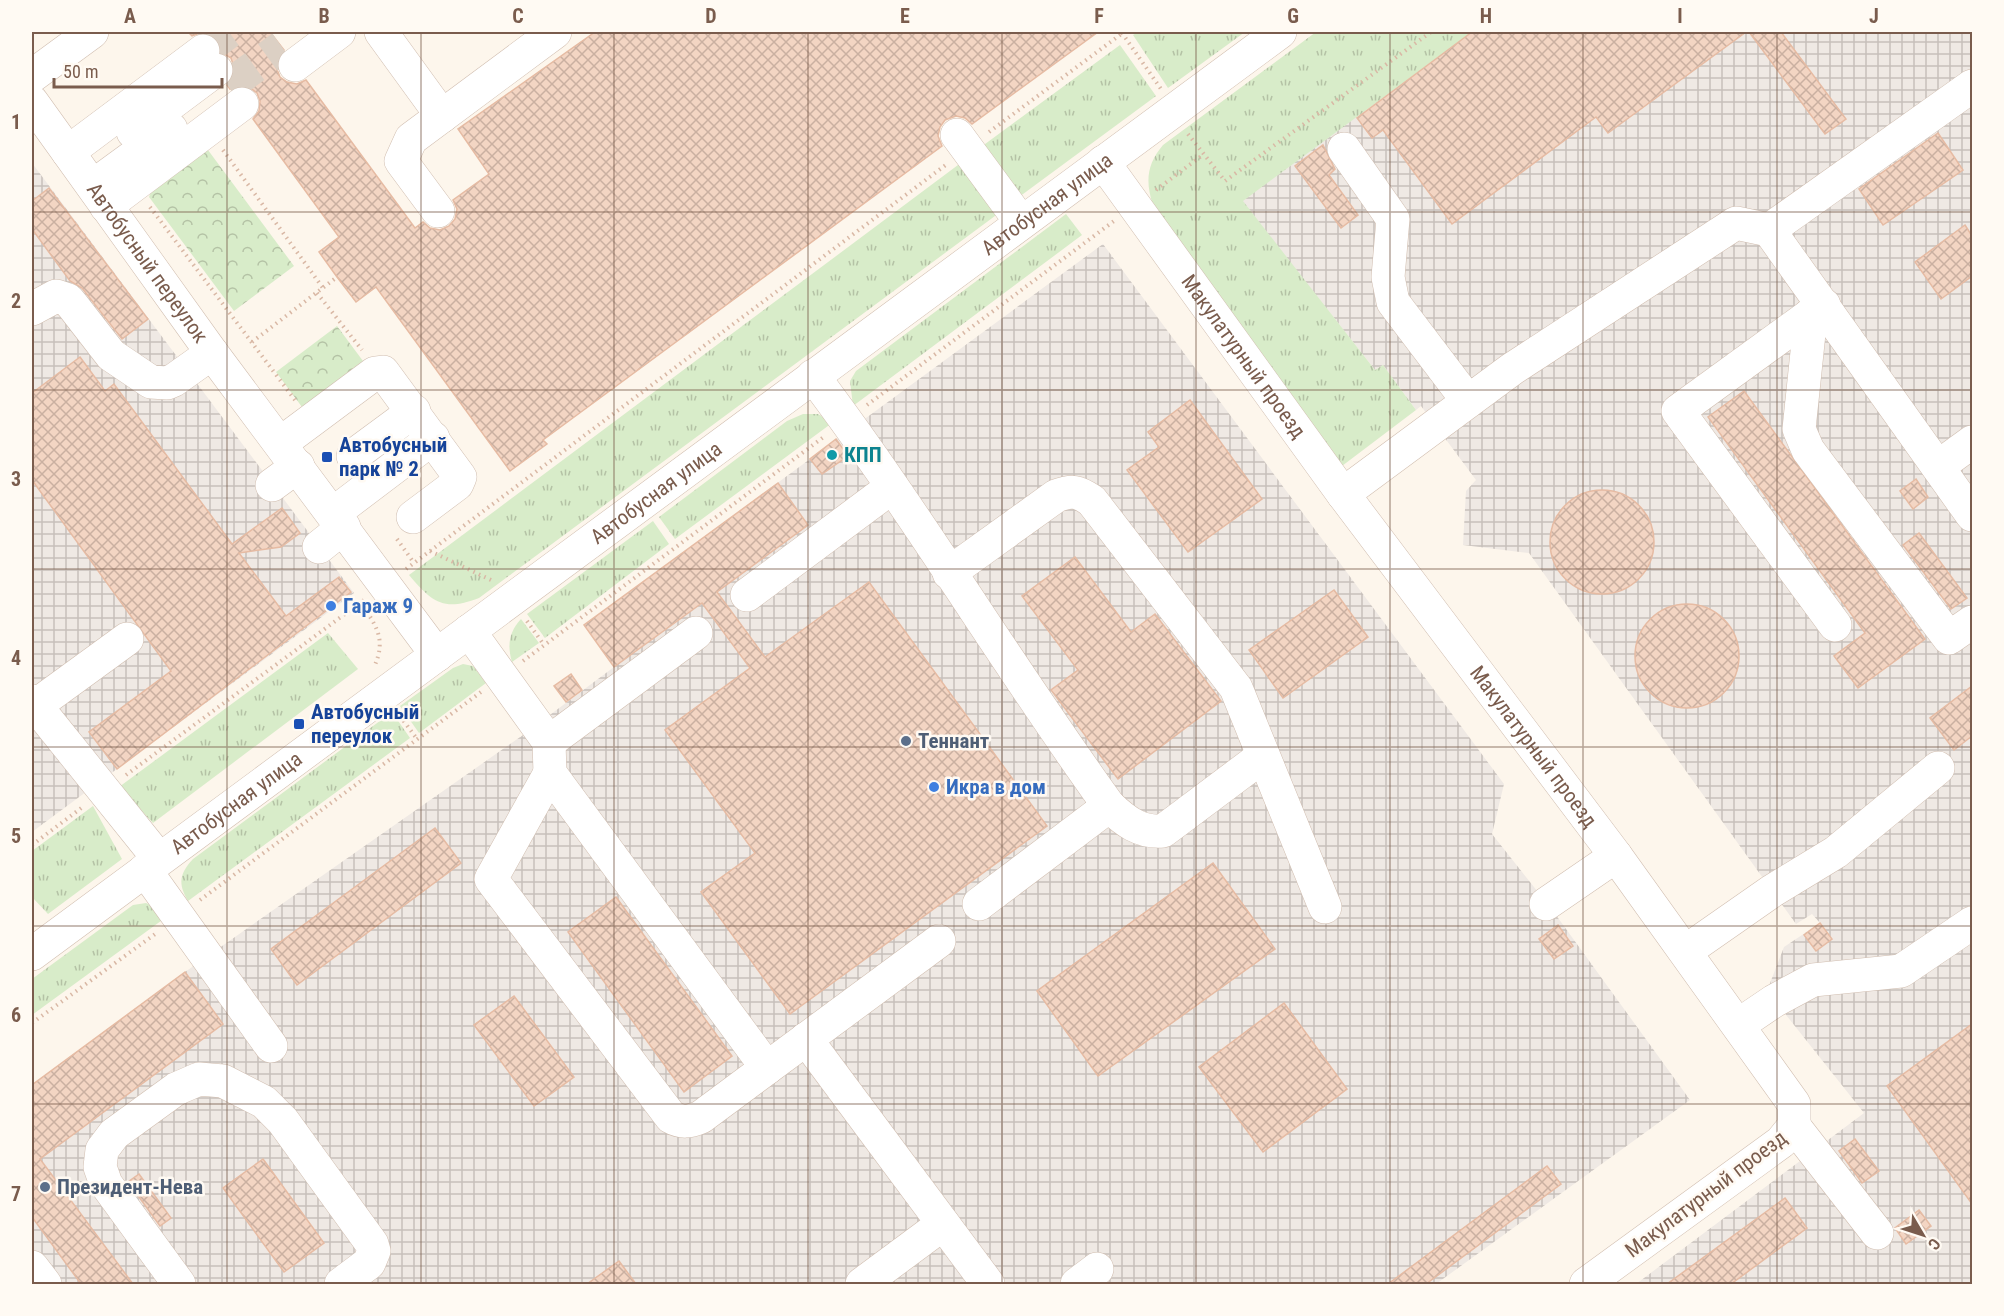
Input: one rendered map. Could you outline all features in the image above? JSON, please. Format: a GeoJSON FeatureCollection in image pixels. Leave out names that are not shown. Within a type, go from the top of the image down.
{"type":"FeatureCollection","features":[{"type":"Feature","properties":{"kind":"street"},"geometry":{"type":"LineString","coordinates":[[293,48],[339,32]]}},
{"type":"Feature","properties":{"kind":"street"},"geometry":{"type":"LineString","coordinates":[[381,32],[442,116]]}},
{"type":"Feature","properties":{"kind":"street"},"geometry":{"type":"LineString","coordinates":[[438,211],[401,161],[411,139],[555,32]]}},
{"type":"Feature","properties":{"kind":"street","name":"Автобусная улица"},"geometry":{"type":"LineString","coordinates":[[37,940],[152,865],[1280,32]]}},
{"type":"Feature","properties":{"kind":"street"},"geometry":{"type":"LineString","coordinates":[[32,76],[77,36]]}},
{"type":"Feature","properties":{"kind":"street"},"geometry":{"type":"LineString","coordinates":[[87,179],[132,186],[205,131],[222,78]]}},
{"type":"Feature","properties":{"kind":"street"},"geometry":{"type":"LineString","coordinates":[[87,179],[222,78]]}},
{"type":"Feature","properties":{"kind":"street"},"geometry":{"type":"LineString","coordinates":[[87,179],[222,78]]}},
{"type":"Feature","properties":{"kind":"street"},"geometry":{"type":"LineString","coordinates":[[1769,230],[1972,86]]}},
{"type":"Feature","properties":{"kind":"street","name":"Автобусный переулок"},"geometry":{"type":"LineString","coordinates":[[32,102],[212,353],[289,455],[332,529],[437,655]]}},
{"type":"Feature","properties":{"kind":"street"},"geometry":{"type":"LineString","coordinates":[[962,142],[1021,222]]}},
{"type":"Feature","properties":{"kind":"street"},"geometry":{"type":"LineString","coordinates":[[1344,149],[1393,219],[1388,277],[1393,302],[1468,401]]}},
{"type":"Feature","properties":{"kind":"street","name":"Макулатурный проезд"},"geometry":{"type":"LineString","coordinates":[[1103,162],[1343,494],[1740,1024],[1794,1104],[1794,1126],[1782,1142],[1586,1284]]}},
{"type":"Feature","properties":{"kind":"street"},"geometry":{"type":"LineString","coordinates":[[1343,494],[1512,369],[1736,223],[1769,230],[1818,310],[1939,466],[1972,515]]}},
{"type":"Feature","properties":{"kind":"street"},"geometry":{"type":"LineString","coordinates":[[32,309],[56,296],[68,300],[111,355],[151,382],[167,383],[174,380],[212,353]]}},
{"type":"Feature","properties":{"kind":"street"},"geometry":{"type":"LineString","coordinates":[[1818,310],[1799,429],[1808,450],[1949,638],[1972,622]]}},
{"type":"Feature","properties":{"kind":"street"},"geometry":{"type":"LineString","coordinates":[[1818,310],[1678,411],[1835,625]]}},
{"type":"Feature","properties":{"kind":"street"},"geometry":{"type":"LineString","coordinates":[[272,485],[310,421],[380,372],[388,377],[459,473],[460,480],[404,526]]}},
{"type":"Feature","properties":{"kind":"street"},"geometry":{"type":"LineString","coordinates":[[813,376],[892,487],[1038,707],[1109,806],[1134,826],[1149,832],[1163,831],[1263,756]]}},
{"type":"Feature","properties":{"kind":"street"},"geometry":{"type":"LineString","coordinates":[[353,456],[414,411]]}},
{"type":"Feature","properties":{"kind":"street"},"geometry":{"type":"LineString","coordinates":[[332,529],[433,438]]}},
{"type":"Feature","properties":{"kind":"street"},"geometry":{"type":"LineString","coordinates":[[1939,466],[1972,442]]}},
{"type":"Feature","properties":{"kind":"street"},"geometry":{"type":"LineString","coordinates":[[747,595],[892,487]]}},
{"type":"Feature","properties":{"kind":"street"},"geometry":{"type":"LineString","coordinates":[[949,573],[1056,496],[1070,491],[1080,492],[1097,507],[1236,688],[1325,907]]}},
{"type":"Feature","properties":{"kind":"street"},"geometry":{"type":"LineString","coordinates":[[469,631],[502,676],[550,757],[767,1068]]}},
{"type":"Feature","properties":{"kind":"street"},"geometry":{"type":"LineString","coordinates":[[696,633],[550,757],[491,879],[671,1117],[691,1122],[701,1117],[939,941]]}},
{"type":"Feature","properties":{"kind":"street"},"geometry":{"type":"LineString","coordinates":[[128,639],[33,703],[105,790],[152,865],[179,916],[271,1046]]}},
{"type":"Feature","properties":{"kind":"street"},"geometry":{"type":"LineString","coordinates":[[1686,951],[1772,891],[1836,852],[1938,768]]}},
{"type":"Feature","properties":{"kind":"street"},"geometry":{"type":"LineString","coordinates":[[979,904],[1109,806]]}},
{"type":"Feature","properties":{"kind":"street"},"geometry":{"type":"LineString","coordinates":[[1546,904],[1616,856]]}},
{"type":"Feature","properties":{"kind":"street"},"geometry":{"type":"LineString","coordinates":[[1740,1024],[1774,1001],[1812,980],[1901,971],[1972,923]]}},
{"type":"Feature","properties":{"kind":"street"},"geometry":{"type":"LineString","coordinates":[[806,1039],[988,1284]]}},
{"type":"Feature","properties":{"kind":"street"},"geometry":{"type":"LineString","coordinates":[[179,1284],[106,1184],[100,1167],[102,1150],[114,1134],[176,1089],[199,1079],[224,1081],[264,1102],[283,1121],[372,1244],[374,1251],[369,1263],[341,1284]]}},
{"type":"Feature","properties":{"kind":"street"},"geometry":{"type":"LineString","coordinates":[[1794,1126],[1877,1233]]}},
{"type":"Feature","properties":{"kind":"street"},"geometry":{"type":"LineString","coordinates":[[862,1284],[943,1224]]}},
{"type":"Feature","properties":{"kind":"street"},"geometry":{"type":"LineString","coordinates":[[32,1267],[45,1284]]}},
{"type":"Feature","properties":{"kind":"path"},"geometry":{"type":"LineString","coordinates":[[405,570],[962,142],[1123,32],[1185,131],[1225,181],[1431,32]]}},
{"type":"Feature","properties":{"kind":"path"},"geometry":{"type":"LineString","coordinates":[[205,131],[217,142],[323,288]]}},
{"type":"Feature","properties":{"kind":"path"},"geometry":{"type":"LineString","coordinates":[[32,1023],[1204,154]]}},
{"type":"Feature","properties":{"kind":"path"},"geometry":{"type":"LineString","coordinates":[[132,186],[310,421]]}},
{"type":"Feature","properties":{"kind":"path"},"geometry":{"type":"LineString","coordinates":[[252,342],[337,277]]}},
{"type":"Feature","properties":{"kind":"path"},"geometry":{"type":"LineString","coordinates":[[317,292],[380,372]]}},
{"type":"Feature","properties":{"kind":"path"},"geometry":{"type":"LineString","coordinates":[[404,526],[414,563]]}},
{"type":"Feature","properties":{"kind":"path"},"geometry":{"type":"LineString","coordinates":[[430,551],[500,585]]}},
{"type":"Feature","properties":{"kind":"path"},"geometry":{"type":"LineString","coordinates":[[32,845],[362,601],[378,628],[380,648],[369,674]]}},
{"type":"Feature","properties":{"kind":"path"},"geometry":{"type":"LineString","coordinates":[[524,617],[544,645]]}},
{"type":"Feature","properties":{"kind":"path"},"geometry":{"type":"LineString","coordinates":[[396,710],[417,739]]}},
{"type":"Feature","properties":{"kind":"shaded area"},"geometry":{"type":"Polygon","coordinates":[[[1472,32],[1972,32],[1972,1284],[1636,1284],[1864,1113],[1767,991],[1784,947],[1820,923],[1812,914],[1796,924],[1529,553],[1463,545],[1466,491],[1476,480],[1421,406],[1416,410],[1383,365],[1375,370],[1242,201],[1472,32]]]}},
{"type":"Feature","properties":{"kind":"shaded area"},"geometry":{"type":"Polygon","coordinates":[[[32,163],[354,593],[32,832],[32,163]]]}},
{"type":"Feature","properties":{"kind":"shaded area"},"geometry":{"type":"Polygon","coordinates":[[[1103,244],[1504,784],[1492,834],[1553,911],[1690,1100],[1436,1284],[32,1284],[32,1085],[185,972],[523,735],[614,667],[584,625],[1103,244]]]}},
{"type":"Feature","properties":{"kind":"green space"},"geometry":{"type":"Polygon","coordinates":[[[1138,32],[1245,32],[1168,88],[1133,35],[1138,32]]]}},
{"type":"Feature","properties":{"kind":"green space"},"geometry":{"type":"Polygon","coordinates":[[[1316,32],[1472,32],[1243,201],[1375,370],[1383,365],[1416,410],[1342,466],[1153,205],[1148,180],[1154,159],[1163,145],[1316,32]]]}},
{"type":"Feature","properties":{"kind":"green space"},"geometry":{"type":"Polygon","coordinates":[[[1120,45],[1156,96],[1019,197],[981,147],[1120,45]]]}},
{"type":"Feature","properties":{"kind":"green space"},"geometry":{"type":"Polygon","coordinates":[[[205,146],[294,266],[234,311],[149,197],[154,184],[205,146]]]}},
{"type":"Feature","properties":{"kind":"green space"},"geometry":{"type":"Polygon","coordinates":[[[962,162],[999,213],[479,598],[456,604],[439,602],[425,592],[409,575],[962,162]]]}},
{"type":"Feature","properties":{"kind":"green space"},"geometry":{"type":"Polygon","coordinates":[[[1066,214],[1082,235],[853,406],[850,381],[856,371],[1066,214]]]}},
{"type":"Feature","properties":{"kind":"green space"},"geometry":{"type":"Polygon","coordinates":[[[337,326],[363,361],[302,407],[276,372],[337,326]]]}},
{"type":"Feature","properties":{"kind":"green space"},"geometry":{"type":"Polygon","coordinates":[[[803,414],[818,414],[832,423],[675,539],[659,517],[787,421],[803,414]]]}},
{"type":"Feature","properties":{"kind":"green space"},"geometry":{"type":"Polygon","coordinates":[[[653,521],[669,544],[545,638],[527,614],[653,521]]]}},
{"type":"Feature","properties":{"kind":"green space"},"geometry":{"type":"Polygon","coordinates":[[[521,619],[539,643],[512,662],[510,639],[521,619]]]}},
{"type":"Feature","properties":{"kind":"green space"},"geometry":{"type":"Polygon","coordinates":[[[328,633],[358,669],[153,823],[119,787],[328,633]]]}},
{"type":"Feature","properties":{"kind":"green space"},"geometry":{"type":"Polygon","coordinates":[[[463,664],[473,666],[486,683],[419,733],[400,706],[453,668],[463,664]]]}},
{"type":"Feature","properties":{"kind":"green space"},"geometry":{"type":"Polygon","coordinates":[[[392,712],[410,738],[188,901],[181,879],[193,859],[392,712]]]}},
{"type":"Feature","properties":{"kind":"green space"},"geometry":{"type":"Polygon","coordinates":[[[93,806],[122,859],[48,914],[32,897],[32,851],[93,806]]]}},
{"type":"Feature","properties":{"kind":"green space"},"geometry":{"type":"Polygon","coordinates":[[[146,903],[157,908],[165,918],[32,1015],[32,979],[133,905],[146,903]]]}},
{"type":"Feature","properties":{"kind":"building","name":"Автобусный парк № 2"},"geometry":{"type":"Polygon","coordinates":[[[188,32],[270,32],[284,50],[278,57],[276,67],[280,77],[287,82],[297,84],[306,80],[415,228],[423,222],[430,228],[440,230],[449,226],[455,219],[457,209],[453,200],[489,174],[458,129],[595,32],[1098,32],[972,124],[965,118],[956,116],[945,120],[938,136],[942,146],[543,440],[547,444],[510,471],[376,287],[356,302],[337,277],[319,252],[339,237],[253,119],[259,111],[260,101],[257,93],[249,87],[239,86],[230,89],[227,85],[233,77],[234,67],[231,58],[221,52],[218,40],[210,34],[200,33],[192,36],[188,32]]]}},
{"type":"Feature","properties":{"kind":"building"},"geometry":{"type":"Polygon","coordinates":[[[1472,32],[1746,32],[1608,133],[1596,117],[1452,224],[1383,130],[1372,138],[1357,118],[1472,32]]]}},
{"type":"Feature","properties":{"kind":"building"},"geometry":{"type":"Polygon","coordinates":[[[1749,32],[1781,32],[1846,119],[1825,134],[1749,32]]]}},
{"type":"Feature","properties":{"kind":"building"},"geometry":{"type":"Polygon","coordinates":[[[1938,133],[1963,170],[1883,225],[1859,189],[1938,133]]]}},
{"type":"Feature","properties":{"kind":"building"},"geometry":{"type":"Polygon","coordinates":[[[1323,145],[1335,169],[1329,175],[1358,215],[1341,228],[1295,166],[1323,145]]]}},
{"type":"Feature","properties":{"kind":"building"},"geometry":{"type":"Polygon","coordinates":[[[49,188],[148,319],[122,339],[82,288],[70,281],[32,229],[32,201],[49,188]]]}},
{"type":"Feature","properties":{"kind":"building"},"geometry":{"type":"Polygon","coordinates":[[[1965,225],[1972,236],[1972,276],[1941,299],[1915,262],[1965,225]]]}},
{"type":"Feature","properties":{"kind":"building"},"geometry":{"type":"Polygon","coordinates":[[[80,357],[105,391],[114,384],[232,544],[282,508],[300,533],[281,547],[239,553],[286,616],[339,577],[351,592],[117,769],[89,732],[171,671],[32,480],[32,393],[80,357]]]}},
{"type":"Feature","properties":{"kind":"building"},"geometry":{"type":"Polygon","coordinates":[[[1744,391],[1925,639],[1858,688],[1834,656],[1865,633],[1708,417],[1744,391]]]}},
{"type":"Feature","properties":{"kind":"building"},"geometry":{"type":"Polygon","coordinates":[[[1190,400],[1262,499],[1188,552],[1127,470],[1159,447],[1148,432],[1190,400]]]}},
{"type":"Feature","properties":{"kind":"building","name":"КПП"},"geometry":{"type":"Polygon","coordinates":[[[836,439],[848,456],[822,474],[810,459],[836,439]]]}},
{"type":"Feature","properties":{"kind":"building"},"geometry":{"type":"Polygon","coordinates":[[[1916,479],[1928,497],[1913,509],[1900,491],[1916,479]]]}},
{"type":"Feature","properties":{"kind":"building"},"geometry":{"type":"Polygon","coordinates":[[[778,483],[808,525],[717,592],[765,657],[869,582],[1047,826],[790,1014],[701,892],[755,853],[665,730],[750,668],[702,603],[614,667],[584,625],[778,483]]]}},
{"type":"Feature","properties":{"kind":"building"},"geometry":{"type":"Polygon","coordinates":[[[1602,490],[1622,494],[1639,505],[1650,522],[1654,542],[1650,562],[1639,579],[1622,590],[1602,594],[1582,590],[1565,579],[1554,562],[1550,542],[1554,522],[1565,505],[1582,494],[1602,490]]]}},
{"type":"Feature","properties":{"kind":"building"},"geometry":{"type":"Polygon","coordinates":[[[1919,533],[1967,598],[1951,609],[1903,545],[1919,533]]]}},
{"type":"Feature","properties":{"kind":"building"},"geometry":{"type":"Polygon","coordinates":[[[1075,557],[1131,632],[1155,614],[1221,701],[1118,779],[1051,690],[1078,670],[1022,596],[1075,557]]]}},
{"type":"Feature","properties":{"kind":"building"},"geometry":{"type":"Polygon","coordinates":[[[1334,590],[1368,637],[1283,698],[1249,650],[1334,590]]]}},
{"type":"Feature","properties":{"kind":"building"},"geometry":{"type":"Polygon","coordinates":[[[1687,604],[1707,608],[1724,619],[1735,636],[1739,656],[1735,676],[1724,693],[1707,704],[1687,708],[1667,704],[1650,693],[1639,676],[1635,656],[1639,636],[1650,619],[1667,608],[1687,604]]]}},
{"type":"Feature","properties":{"kind":"building"},"geometry":{"type":"Polygon","coordinates":[[[571,674],[582,690],[566,702],[554,686],[571,674]]]}},
{"type":"Feature","properties":{"kind":"building"},"geometry":{"type":"Polygon","coordinates":[[[1972,686],[1972,736],[1954,750],[1930,718],[1972,686]]]}},
{"type":"Feature","properties":{"kind":"building"},"geometry":{"type":"Polygon","coordinates":[[[435,828],[461,863],[297,985],[271,949],[435,828]]]}},
{"type":"Feature","properties":{"kind":"building"},"geometry":{"type":"Polygon","coordinates":[[[1213,863],[1275,949],[1098,1076],[1037,991],[1213,863]]]}},
{"type":"Feature","properties":{"kind":"building"},"geometry":{"type":"Polygon","coordinates":[[[616,897],[732,1056],[684,1092],[568,932],[616,897]]]}},
{"type":"Feature","properties":{"kind":"building"},"geometry":{"type":"Polygon","coordinates":[[[1820,923],[1832,939],[1816,951],[1804,935],[1820,923]]]}},
{"type":"Feature","properties":{"kind":"building"},"geometry":{"type":"Polygon","coordinates":[[[1558,925],[1573,946],[1554,959],[1539,939],[1558,925]]]}},
{"type":"Feature","properties":{"kind":"building"},"geometry":{"type":"Polygon","coordinates":[[[185,972],[223,1024],[40,1159],[133,1284],[81,1284],[32,1217],[32,1085],[185,972]]]}},
{"type":"Feature","properties":{"kind":"building"},"geometry":{"type":"Polygon","coordinates":[[[514,996],[574,1077],[534,1106],[474,1025],[514,996]]]}},
{"type":"Feature","properties":{"kind":"building"},"geometry":{"type":"Polygon","coordinates":[[[1284,1003],[1347,1089],[1263,1152],[1199,1067],[1284,1003]]]}},
{"type":"Feature","properties":{"kind":"building"},"geometry":{"type":"Polygon","coordinates":[[[1972,1024],[1972,1204],[1887,1086],[1972,1024]]]}},
{"type":"Feature","properties":{"kind":"building"},"geometry":{"type":"Polygon","coordinates":[[[1855,1139],[1879,1171],[1862,1183],[1839,1151],[1855,1139]]]}},
{"type":"Feature","properties":{"kind":"building"},"geometry":{"type":"Polygon","coordinates":[[[263,1159],[324,1243],[284,1272],[223,1188],[263,1159]]]}},
{"type":"Feature","properties":{"kind":"building"},"geometry":{"type":"Polygon","coordinates":[[[1547,1166],[1561,1184],[1426,1284],[1388,1284],[1547,1166]]]}},
{"type":"Feature","properties":{"kind":"building"},"geometry":{"type":"Polygon","coordinates":[[[139,1174],[171,1218],[160,1226],[128,1182],[139,1174]]]}},
{"type":"Feature","properties":{"kind":"building"},"geometry":{"type":"Polygon","coordinates":[[[1785,1198],[1807,1228],[1731,1284],[1667,1284],[1785,1198]]]}},
{"type":"Feature","properties":{"kind":"building"},"geometry":{"type":"Polygon","coordinates":[[[1919,1210],[1931,1226],[1906,1244],[1895,1228],[1919,1210]]]}},
{"type":"Feature","properties":{"kind":"building"},"geometry":{"type":"Polygon","coordinates":[[[619,1261],[636,1284],[587,1284],[619,1261]]]}},
{"type":"Feature","properties":{"kind":"tunnel"},"geometry":{"type":"LineString","coordinates":[[203,51],[229,32]]}},
{"type":"Feature","properties":{"kind":"tunnel"},"geometry":{"type":"LineString","coordinates":[[228,86],[282,47]]}},
{"type":"Feature","properties":{"kind":"place","name":"КПП"},"geometry":{"type":"Point","coordinates":[832,455]}},
{"type":"Feature","properties":{"kind":"place","name":"Автобусный парк № 2"},"geometry":{"type":"Point","coordinates":[327,457]}},
{"type":"Feature","properties":{"kind":"place","name":"Гараж 9"},"geometry":{"type":"Point","coordinates":[331,606]}},
{"type":"Feature","properties":{"kind":"place","name":"Автобусный переулок"},"geometry":{"type":"Point","coordinates":[299,724]}},
{"type":"Feature","properties":{"kind":"place","name":"Теннант"},"geometry":{"type":"Point","coordinates":[906,741]}},
{"type":"Feature","properties":{"kind":"place","name":"Икра в дом"},"geometry":{"type":"Point","coordinates":[934,787]}},
{"type":"Feature","properties":{"kind":"place","name":"Президент-Нева"},"geometry":{"type":"Point","coordinates":[45,1187]}}]}
